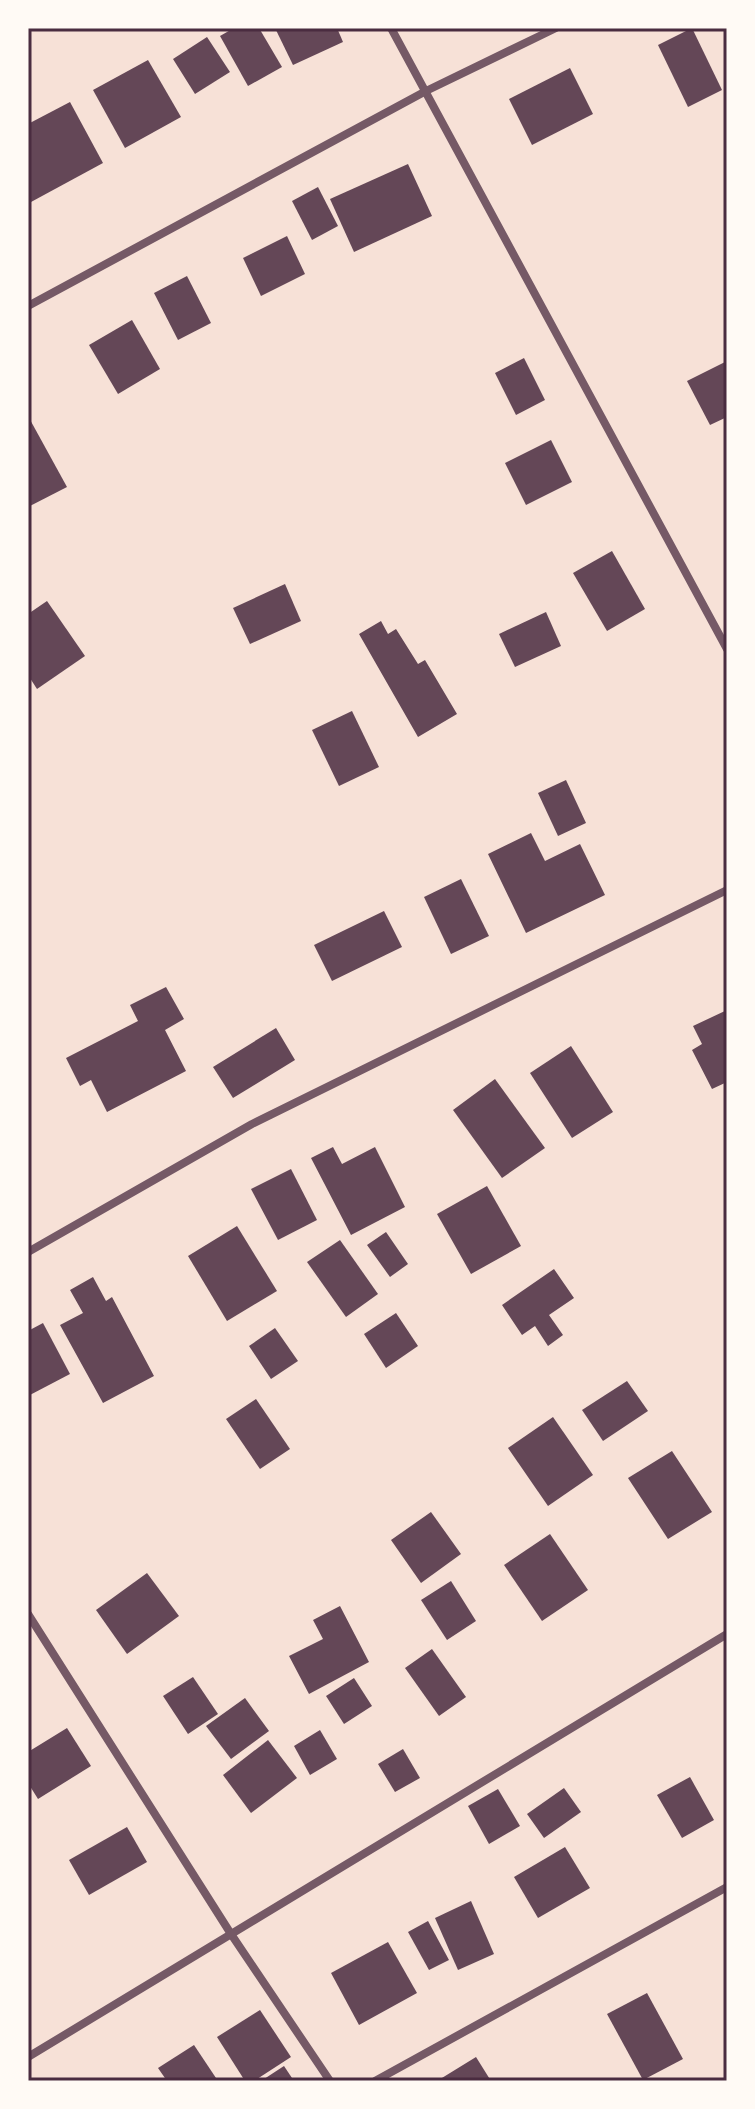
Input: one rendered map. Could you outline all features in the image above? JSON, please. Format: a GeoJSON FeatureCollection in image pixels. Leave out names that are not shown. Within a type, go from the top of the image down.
{"type":"FeatureCollection","features":[{"type":"Feature","properties":{"kind":"street"},"geometry":{"type":"LineString","coordinates":[[391,28],[727,649]]}},
{"type":"Feature","properties":{"kind":"street"},"geometry":{"type":"LineString","coordinates":[[28,306],[426,91],[556,28]]}},
{"type":"Feature","properties":{"kind":"street"},"geometry":{"type":"LineString","coordinates":[[28,1252],[252,1124],[727,890]]}},
{"type":"Feature","properties":{"kind":"street"},"geometry":{"type":"LineString","coordinates":[[28,1614],[231,1934],[330,2081]]}},
{"type":"Feature","properties":{"kind":"street"},"geometry":{"type":"LineString","coordinates":[[28,2057],[727,1634]]}},
{"type":"Feature","properties":{"kind":"street"},"geometry":{"type":"LineString","coordinates":[[375,2081],[727,1887]]}},
{"type":"Feature","properties":{"kind":"building"},"geometry":{"type":"Polygon","coordinates":[[[234,28],[259,28],[282,67],[248,86],[220,36],[234,28]]]}},
{"type":"Feature","properties":{"kind":"building"},"geometry":{"type":"Polygon","coordinates":[[[275,28],[337,28],[343,42],[293,65],[275,28]]]}},
{"type":"Feature","properties":{"kind":"building"},"geometry":{"type":"Polygon","coordinates":[[[692,28],[722,90],[688,107],[658,45],[692,28]]]}},
{"type":"Feature","properties":{"kind":"building"},"geometry":{"type":"Polygon","coordinates":[[[207,37],[230,72],[195,94],[173,59],[207,37]]]}},
{"type":"Feature","properties":{"kind":"building"},"geometry":{"type":"Polygon","coordinates":[[[148,60],[181,117],[125,148],[93,90],[148,60]]]}},
{"type":"Feature","properties":{"kind":"building"},"geometry":{"type":"Polygon","coordinates":[[[570,68],[593,114],[532,145],[509,99],[570,68]]]}},
{"type":"Feature","properties":{"kind":"building"},"geometry":{"type":"Polygon","coordinates":[[[70,102],[103,163],[31,202],[28,124],[70,102]]]}},
{"type":"Feature","properties":{"kind":"building"},"geometry":{"type":"Polygon","coordinates":[[[408,164],[432,216],[354,252],[330,199],[408,164]]]}},
{"type":"Feature","properties":{"kind":"building"},"geometry":{"type":"Polygon","coordinates":[[[318,187],[338,226],[312,240],[292,201],[318,187]]]}},
{"type":"Feature","properties":{"kind":"building"},"geometry":{"type":"Polygon","coordinates":[[[287,236],[305,274],[261,296],[243,258],[287,236]]]}},
{"type":"Feature","properties":{"kind":"building"},"geometry":{"type":"Polygon","coordinates":[[[187,276],[211,323],[178,340],[154,293],[187,276]]]}},
{"type":"Feature","properties":{"kind":"building"},"geometry":{"type":"Polygon","coordinates":[[[132,320],[160,369],[118,394],[89,345],[132,320]]]}},
{"type":"Feature","properties":{"kind":"building"},"geometry":{"type":"Polygon","coordinates":[[[524,358],[545,400],[516,415],[495,373],[524,358]]]}},
{"type":"Feature","properties":{"kind":"building"},"geometry":{"type":"Polygon","coordinates":[[[727,361],[727,417],[710,425],[687,381],[727,361]]]}},
{"type":"Feature","properties":{"kind":"building"},"geometry":{"type":"Polygon","coordinates":[[[28,416],[67,487],[28,507],[28,416]]]}},
{"type":"Feature","properties":{"kind":"building"},"geometry":{"type":"Polygon","coordinates":[[[551,440],[572,482],[526,505],[505,463],[551,440]]]}},
{"type":"Feature","properties":{"kind":"building"},"geometry":{"type":"Polygon","coordinates":[[[612,551],[645,609],[607,631],[573,573],[612,551]]]}},
{"type":"Feature","properties":{"kind":"building"},"geometry":{"type":"Polygon","coordinates":[[[285,584],[301,621],[250,644],[233,608],[285,584]]]}},
{"type":"Feature","properties":{"kind":"building"},"geometry":{"type":"Polygon","coordinates":[[[47,601],[85,656],[37,689],[28,675],[28,614],[47,601]]]}},
{"type":"Feature","properties":{"kind":"building"},"geometry":{"type":"Polygon","coordinates":[[[546,612],[561,646],[515,667],[499,634],[546,612]]]}},
{"type":"Feature","properties":{"kind":"building"},"geometry":{"type":"Polygon","coordinates":[[[381,621],[388,634],[396,629],[418,664],[425,660],[457,714],[418,737],[359,634],[381,621]]]}},
{"type":"Feature","properties":{"kind":"building"},"geometry":{"type":"Polygon","coordinates":[[[352,711],[379,767],[339,786],[312,730],[352,711]]]}},
{"type":"Feature","properties":{"kind":"building"},"geometry":{"type":"Polygon","coordinates":[[[566,780],[586,823],[558,836],[538,793],[566,780]]]}},
{"type":"Feature","properties":{"kind":"building"},"geometry":{"type":"Polygon","coordinates":[[[531,833],[545,861],[580,844],[605,895],[526,933],[488,854],[531,833]]]}},
{"type":"Feature","properties":{"kind":"building"},"geometry":{"type":"Polygon","coordinates":[[[461,879],[489,936],[451,954],[424,897],[461,879]]]}},
{"type":"Feature","properties":{"kind":"building"},"geometry":{"type":"Polygon","coordinates":[[[384,911],[402,947],[332,981],[314,945],[384,911]]]}},
{"type":"Feature","properties":{"kind":"building"},"geometry":{"type":"Polygon","coordinates":[[[166,987],[184,1019],[165,1030],[186,1071],[107,1112],[91,1080],[80,1086],[66,1058],[138,1021],[130,1005],[166,987]]]}},
{"type":"Feature","properties":{"kind":"building"},"geometry":{"type":"Polygon","coordinates":[[[727,1010],[727,1082],[712,1089],[692,1050],[702,1044],[693,1026],[727,1010]]]}},
{"type":"Feature","properties":{"kind":"building"},"geometry":{"type":"Polygon","coordinates":[[[276,1028],[295,1060],[233,1098],[213,1067],[276,1028]]]}},
{"type":"Feature","properties":{"kind":"building"},"geometry":{"type":"Polygon","coordinates":[[[571,1046],[613,1112],[572,1138],[530,1073],[571,1046]]]}},
{"type":"Feature","properties":{"kind":"building"},"geometry":{"type":"Polygon","coordinates":[[[495,1079],[545,1148],[502,1178],[453,1110],[495,1079]]]}},
{"type":"Feature","properties":{"kind":"building"},"geometry":{"type":"Polygon","coordinates":[[[333,1147],[342,1164],[375,1147],[405,1207],[351,1235],[311,1158],[333,1147]]]}},
{"type":"Feature","properties":{"kind":"building"},"geometry":{"type":"Polygon","coordinates":[[[291,1169],[317,1220],[278,1240],[251,1189],[291,1169]]]}},
{"type":"Feature","properties":{"kind":"building"},"geometry":{"type":"Polygon","coordinates":[[[487,1186],[521,1246],[471,1274],[437,1214],[487,1186]]]}},
{"type":"Feature","properties":{"kind":"building"},"geometry":{"type":"Polygon","coordinates":[[[237,1226],[277,1291],[227,1321],[188,1256],[237,1226]]]}},
{"type":"Feature","properties":{"kind":"building"},"geometry":{"type":"Polygon","coordinates":[[[386,1232],[408,1264],[390,1277],[367,1245],[386,1232]]]}},
{"type":"Feature","properties":{"kind":"building"},"geometry":{"type":"Polygon","coordinates":[[[340,1240],[378,1294],[346,1317],[307,1262],[340,1240]]]}},
{"type":"Feature","properties":{"kind":"building"},"geometry":{"type":"Polygon","coordinates":[[[554,1269],[574,1298],[549,1315],[563,1335],[548,1346],[535,1326],[522,1335],[502,1305],[554,1269]]]}},
{"type":"Feature","properties":{"kind":"building"},"geometry":{"type":"Polygon","coordinates":[[[93,1277],[106,1301],[112,1297],[154,1376],[103,1403],[60,1325],[83,1313],[70,1290],[93,1277]]]}},
{"type":"Feature","properties":{"kind":"building"},"geometry":{"type":"Polygon","coordinates":[[[396,1313],[418,1346],[386,1368],[364,1334],[396,1313]]]}},
{"type":"Feature","properties":{"kind":"building"},"geometry":{"type":"Polygon","coordinates":[[[43,1323],[70,1374],[28,1396],[28,1331],[43,1323]]]}},
{"type":"Feature","properties":{"kind":"building"},"geometry":{"type":"Polygon","coordinates":[[[275,1328],[298,1361],[271,1379],[249,1346],[275,1328]]]}},
{"type":"Feature","properties":{"kind":"building"},"geometry":{"type":"Polygon","coordinates":[[[627,1381],[648,1411],[603,1441],[582,1410],[627,1381]]]}},
{"type":"Feature","properties":{"kind":"building"},"geometry":{"type":"Polygon","coordinates":[[[256,1399],[290,1449],[260,1469],[226,1419],[256,1399]]]}},
{"type":"Feature","properties":{"kind":"building"},"geometry":{"type":"Polygon","coordinates":[[[553,1417],[593,1475],[548,1506],[508,1448],[553,1417]]]}},
{"type":"Feature","properties":{"kind":"building"},"geometry":{"type":"Polygon","coordinates":[[[672,1451],[712,1512],[668,1539],[628,1478],[672,1451]]]}},
{"type":"Feature","properties":{"kind":"building"},"geometry":{"type":"Polygon","coordinates":[[[431,1512],[461,1554],[421,1583],[391,1540],[431,1512]]]}},
{"type":"Feature","properties":{"kind":"building"},"geometry":{"type":"Polygon","coordinates":[[[550,1534],[588,1590],[542,1621],[504,1565],[550,1534]]]}},
{"type":"Feature","properties":{"kind":"building"},"geometry":{"type":"Polygon","coordinates":[[[147,1573],[179,1616],[127,1654],[96,1610],[147,1573]]]}},
{"type":"Feature","properties":{"kind":"building"},"geometry":{"type":"Polygon","coordinates":[[[451,1581],[476,1621],[447,1640],[421,1600],[451,1581]]]}},
{"type":"Feature","properties":{"kind":"building"},"geometry":{"type":"Polygon","coordinates":[[[340,1606],[369,1662],[309,1694],[289,1656],[323,1639],[313,1620],[340,1606]]]}},
{"type":"Feature","properties":{"kind":"building"},"geometry":{"type":"Polygon","coordinates":[[[432,1649],[466,1697],[439,1716],[405,1668],[432,1649]]]}},
{"type":"Feature","properties":{"kind":"building"},"geometry":{"type":"Polygon","coordinates":[[[193,1677],[218,1714],[188,1734],[163,1696],[193,1677]]]}},
{"type":"Feature","properties":{"kind":"building"},"geometry":{"type":"Polygon","coordinates":[[[354,1678],[372,1706],[344,1724],[326,1696],[354,1678]]]}},
{"type":"Feature","properties":{"kind":"building"},"geometry":{"type":"Polygon","coordinates":[[[245,1698],[269,1731],[231,1759],[206,1726],[245,1698]]]}},
{"type":"Feature","properties":{"kind":"building"},"geometry":{"type":"Polygon","coordinates":[[[67,1728],[91,1766],[38,1799],[28,1783],[28,1752],[67,1728]]]}},
{"type":"Feature","properties":{"kind":"building"},"geometry":{"type":"Polygon","coordinates":[[[320,1730],[337,1759],[310,1775],[294,1746],[320,1730]]]}},
{"type":"Feature","properties":{"kind":"building"},"geometry":{"type":"Polygon","coordinates":[[[268,1740],[297,1778],[251,1813],[223,1775],[268,1740]]]}},
{"type":"Feature","properties":{"kind":"building"},"geometry":{"type":"Polygon","coordinates":[[[403,1749],[420,1778],[395,1792],[378,1764],[403,1749]]]}},
{"type":"Feature","properties":{"kind":"building"},"geometry":{"type":"Polygon","coordinates":[[[690,1777],[714,1820],[682,1838],[657,1795],[690,1777]]]}},
{"type":"Feature","properties":{"kind":"building"},"geometry":{"type":"Polygon","coordinates":[[[564,1788],[581,1812],[544,1838],[527,1814],[564,1788]]]}},
{"type":"Feature","properties":{"kind":"building"},"geometry":{"type":"Polygon","coordinates":[[[498,1789],[520,1826],[489,1844],[468,1806],[498,1789]]]}},
{"type":"Feature","properties":{"kind":"building"},"geometry":{"type":"Polygon","coordinates":[[[127,1827],[147,1862],[89,1895],[69,1860],[127,1827]]]}},
{"type":"Feature","properties":{"kind":"building"},"geometry":{"type":"Polygon","coordinates":[[[565,1847],[590,1888],[538,1918],[514,1877],[565,1847]]]}},
{"type":"Feature","properties":{"kind":"building"},"geometry":{"type":"Polygon","coordinates":[[[471,1901],[494,1954],[458,1970],[435,1918],[471,1901]]]}},
{"type":"Feature","properties":{"kind":"building"},"geometry":{"type":"Polygon","coordinates":[[[428,1921],[449,1960],[429,1970],[408,1932],[428,1921]]]}},
{"type":"Feature","properties":{"kind":"building"},"geometry":{"type":"Polygon","coordinates":[[[388,1942],[417,1993],[359,2025],[331,1973],[388,1942]]]}},
{"type":"Feature","properties":{"kind":"building"},"geometry":{"type":"Polygon","coordinates":[[[647,1993],[683,2059],[643,2080],[607,2014],[647,1993]]]}},
{"type":"Feature","properties":{"kind":"building"},"geometry":{"type":"Polygon","coordinates":[[[260,2010],[291,2057],[254,2081],[245,2081],[217,2037],[260,2010]]]}},
{"type":"Feature","properties":{"kind":"building"},"geometry":{"type":"Polygon","coordinates":[[[194,2045],[218,2081],[167,2081],[158,2068],[194,2045]]]}},
{"type":"Feature","properties":{"kind":"building"},"geometry":{"type":"Polygon","coordinates":[[[476,2057],[491,2081],[437,2081],[476,2057]]]}},
{"type":"Feature","properties":{"kind":"building"},"geometry":{"type":"Polygon","coordinates":[[[284,2066],[294,2081],[261,2081],[284,2066]]]}}]}
